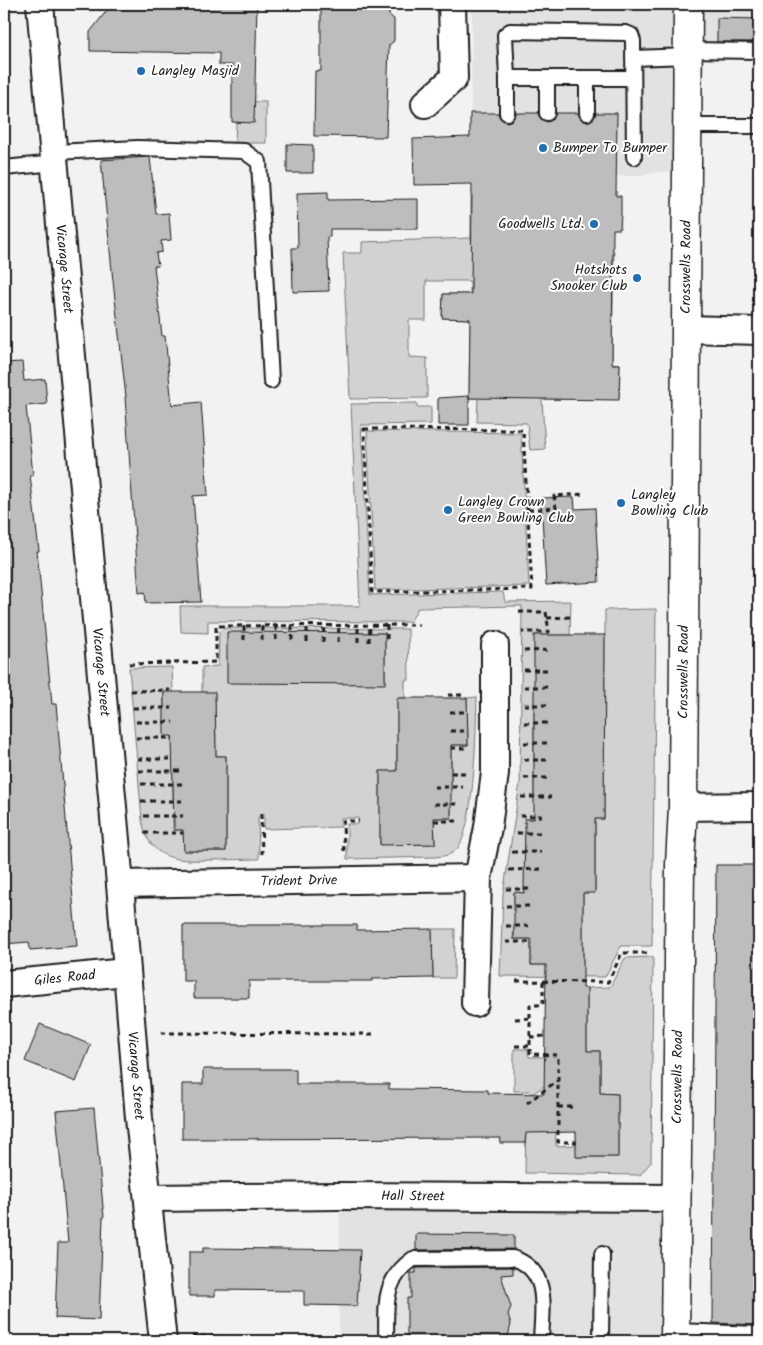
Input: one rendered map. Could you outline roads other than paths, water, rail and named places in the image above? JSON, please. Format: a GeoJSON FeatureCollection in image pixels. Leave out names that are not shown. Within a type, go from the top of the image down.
{"type":"FeatureCollection","features":[{"type":"Feature","properties":{"kind":"main road","name":"Crosswells Road"},"geometry":{"type":"LineString","coordinates":[[675,1339],[682,807],[688,4]]}},
{"type":"Feature","properties":{"kind":"street","name":"Vicarage Street"},"geometry":{"type":"LineString","coordinates":[[40,4],[120,884],[139,1118],[149,1198],[175,1339]]}},
{"type":"Feature","properties":{"kind":"street"},"geometry":{"type":"LineString","coordinates":[[426,104],[454,78],[452,4]]}},
{"type":"Feature","properties":{"kind":"street"},"geometry":{"type":"LineString","coordinates":[[686,329],[759,331]]}},
{"type":"Feature","properties":{"kind":"street"},"geometry":{"type":"LineString","coordinates":[[475,1003],[489,884],[488,827],[507,648]]}},
{"type":"Feature","properties":{"kind":"street"},"geometry":{"type":"LineString","coordinates":[[682,807],[759,806]]}},
{"type":"Feature","properties":{"kind":"street","name":"Trident Drive"},"geometry":{"type":"LineString","coordinates":[[120,884],[489,884]]}},
{"type":"Feature","properties":{"kind":"street","name":"Giles Road"},"geometry":{"type":"LineString","coordinates":[[4,984],[126,972]]}},
{"type":"Feature","properties":{"kind":"street","name":"Hall Street"},"geometry":{"type":"LineString","coordinates":[[149,1198],[340,1196],[677,1198]]}},
{"type":"Feature","properties":{"kind":"street"},"geometry":{"type":"LineString","coordinates":[[675,1339],[759,1340]]}},
{"type":"Feature","properties":{"kind":"lane"},"geometry":{"type":"LineString","coordinates":[[507,113],[505,35],[510,31],[626,33],[631,35],[633,41],[634,157]]}},
{"type":"Feature","properties":{"kind":"lane"},"geometry":{"type":"LineString","coordinates":[[633,58],[688,53],[759,51]]}},
{"type":"Feature","properties":{"kind":"lane"},"geometry":{"type":"LineString","coordinates":[[507,78],[633,78]]}},
{"type":"Feature","properties":{"kind":"lane"},"geometry":{"type":"LineString","coordinates":[[547,78],[547,113]]}},
{"type":"Feature","properties":{"kind":"lane"},"geometry":{"type":"LineString","coordinates":[[586,78],[587,113]]}},
{"type":"Feature","properties":{"kind":"lane"},"geometry":{"type":"LineString","coordinates":[[688,126],[759,126]]}},
{"type":"Feature","properties":{"kind":"lane"},"geometry":{"type":"LineString","coordinates":[[4,168],[54,158],[138,148],[244,151],[259,162],[271,381]]}},
{"type":"Feature","properties":{"kind":"lane"},"geometry":{"type":"LineString","coordinates":[[601,1341],[602,1254]]}},
{"type":"Feature","properties":{"kind":"lane"},"geometry":{"type":"LineString","coordinates":[[386,1341],[387,1302],[393,1278],[401,1268],[413,1259],[513,1258],[530,1267],[542,1288],[541,1341]]}},
{"type":"Feature","properties":{"kind":"place","name":"Langley Masjid"},"geometry":{"type":"Point","coordinates":[141,71]}},
{"type":"Feature","properties":{"kind":"place","name":"Bumper To Bumper"},"geometry":{"type":"Point","coordinates":[543,148]}},
{"type":"Feature","properties":{"kind":"place","name":"Goodwells Ltd."},"geometry":{"type":"Point","coordinates":[594,224]}},
{"type":"Feature","properties":{"kind":"place","name":"Hotshots Snooker Club"},"geometry":{"type":"Point","coordinates":[637,278]}},
{"type":"Feature","properties":{"kind":"place","name":"Langley Bowling Club"},"geometry":{"type":"Point","coordinates":[621,503]}},
{"type":"Feature","properties":{"kind":"place","name":"Langley Crown Green Bowling Club"},"geometry":{"type":"Point","coordinates":[448,510]}}]}
